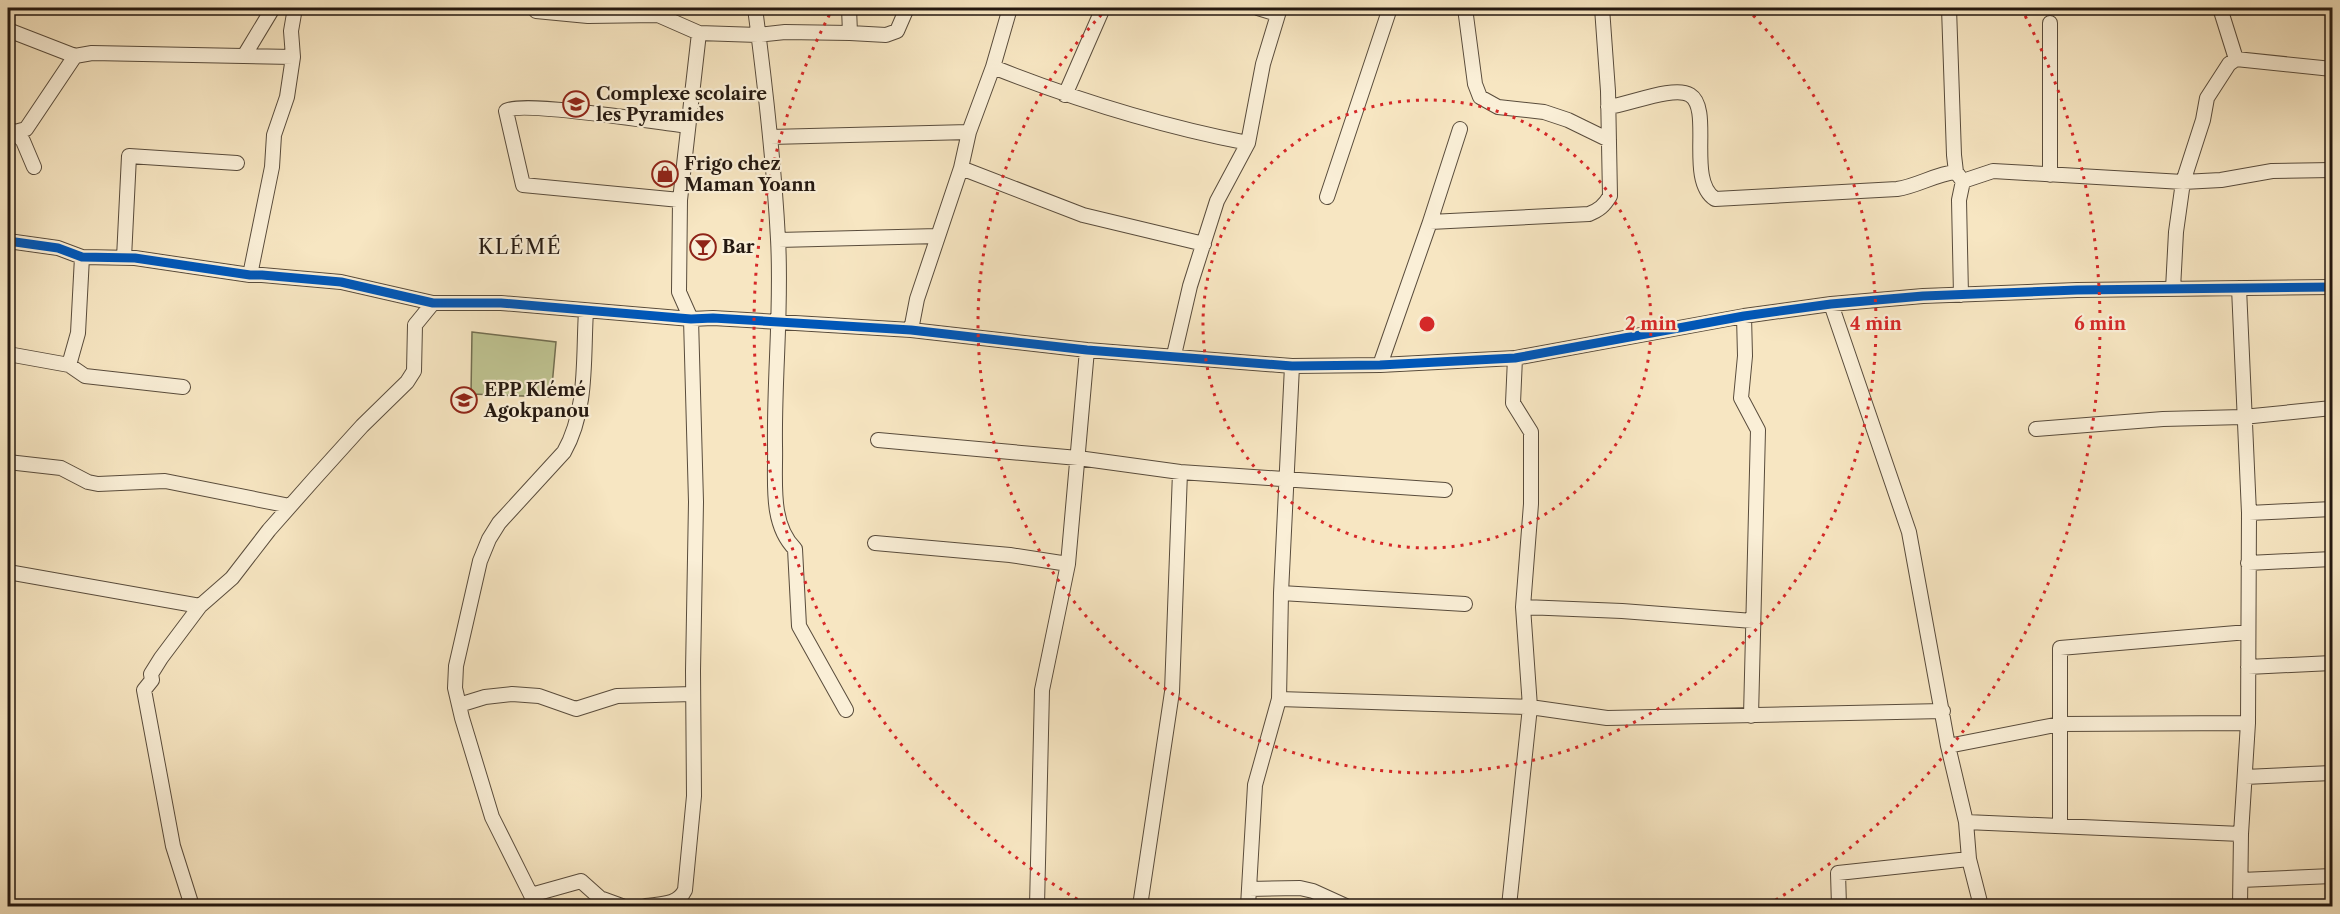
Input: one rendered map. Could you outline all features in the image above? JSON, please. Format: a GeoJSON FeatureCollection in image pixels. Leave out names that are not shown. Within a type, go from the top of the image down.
{"type":"FeatureCollection","features":[{"type":"Feature","properties":{"kind":"street"},"geometry":{"type":"LineString","coordinates":[[244,56],[273,8]]}},
{"type":"Feature","properties":{"kind":"street"},"geometry":{"type":"LineString","coordinates":[[250,276],[272,167],[274,135],[287,97],[293,57],[291,31],[295,8]]}},
{"type":"Feature","properties":{"kind":"street"},"geometry":{"type":"LineString","coordinates":[[755,8],[770,137],[778,240],[776,515],[788,543],[795,549],[799,626],[846,710]]}},
{"type":"Feature","properties":{"kind":"street"},"geometry":{"type":"LineString","coordinates":[[849,8],[850,33]]}},
{"type":"Feature","properties":{"kind":"street"},"geometry":{"type":"LineString","coordinates":[[536,11],[588,16],[655,11],[699,33],[758,35],[785,32],[885,35],[897,31],[907,8]]}},
{"type":"Feature","properties":{"kind":"street"},"geometry":{"type":"LineString","coordinates":[[911,330],[917,299],[962,168],[969,132],[993,67],[1010,8]]}},
{"type":"Feature","properties":{"kind":"street"},"geometry":{"type":"LineString","coordinates":[[1065,94],[1103,8]]}},
{"type":"Feature","properties":{"kind":"street"},"geometry":{"type":"LineString","coordinates":[[1174,355],[1203,244],[1217,201],[1248,143],[1263,64],[1282,10],[1258,8]]}},
{"type":"Feature","properties":{"kind":"street"},"geometry":{"type":"LineString","coordinates":[[1327,197],[1390,8]]}},
{"type":"Feature","properties":{"kind":"street"},"geometry":{"type":"LineString","coordinates":[[1465,8],[1475,84],[1480,97],[1498,107],[1544,112],[1568,120],[1609,140]]}},
{"type":"Feature","properties":{"kind":"street"},"geometry":{"type":"LineString","coordinates":[[1430,222],[1589,214],[1599,210],[1610,196],[1602,8]]}},
{"type":"Feature","properties":{"kind":"street"},"geometry":{"type":"LineString","coordinates":[[1949,8],[1952,111],[1960,177],[1961,295]]}},
{"type":"Feature","properties":{"kind":"street"},"geometry":{"type":"LineString","coordinates":[[2221,8],[2236,59]]}},
{"type":"Feature","properties":{"kind":"street"},"geometry":{"type":"LineString","coordinates":[[2050,23],[2050,175]]}},
{"type":"Feature","properties":{"kind":"street"},"geometry":{"type":"LineString","coordinates":[[8,30],[75,56],[92,53],[293,57]]}},
{"type":"Feature","properties":{"kind":"street"},"geometry":{"type":"LineString","coordinates":[[646,906],[672,902],[678,899],[685,890],[694,796],[696,502],[691,319],[679,292],[680,200],[699,33]]}},
{"type":"Feature","properties":{"kind":"street"},"geometry":{"type":"LineString","coordinates":[[11,131],[26,129],[75,56]]}},
{"type":"Feature","properties":{"kind":"street"},"geometry":{"type":"LineString","coordinates":[[2173,289],[2182,182],[2203,120],[2207,98],[2229,64],[2236,59],[2332,69]]}},
{"type":"Feature","properties":{"kind":"street"},"geometry":{"type":"LineString","coordinates":[[993,67],[1065,94],[1186,131],[1248,143]]}},
{"type":"Feature","properties":{"kind":"street"},"geometry":{"type":"LineString","coordinates":[[1608,107],[1626,105],[1662,93],[1678,92],[1691,95],[1697,102],[1699,111],[1701,161],[1705,186],[1715,199],[1897,189],[1906,188],[1933,177],[1960,177],[1993,171],[2182,182],[2221,180],[2272,171],[2332,170]]}},
{"type":"Feature","properties":{"kind":"street"},"geometry":{"type":"LineString","coordinates":[[680,200],[523,185],[506,111],[510,107],[537,107],[688,126]]}},
{"type":"Feature","properties":{"kind":"street"},"geometry":{"type":"LineString","coordinates":[[1380,365],[1460,129]]}},
{"type":"Feature","properties":{"kind":"street"},"geometry":{"type":"LineString","coordinates":[[11,131],[23,141],[34,167]]}},
{"type":"Feature","properties":{"kind":"street"},"geometry":{"type":"LineString","coordinates":[[770,137],[969,132]]}},
{"type":"Feature","properties":{"kind":"street"},"geometry":{"type":"LineString","coordinates":[[124,258],[129,156],[237,163]]}},
{"type":"Feature","properties":{"kind":"street"},"geometry":{"type":"LineString","coordinates":[[962,168],[1083,215],[1203,244]]}},
{"type":"Feature","properties":{"kind":"street"},"geometry":{"type":"LineString","coordinates":[[778,240],[938,236]]}},
{"type":"Feature","properties":{"kind":"street"},"geometry":{"type":"LineString","coordinates":[[8,241],[58,248],[82,257],[124,258],[198,266],[250,276],[262,274],[341,282],[433,303],[501,303],[691,319],[911,330],[1087,350],[1292,366],[1380,365],[1515,358],[1744,316],[1831,304],[1961,295],[2332,287]]}},
{"type":"Feature","properties":{"kind":"street"},"geometry":{"type":"LineString","coordinates":[[69,365],[78,333],[82,257]]}},
{"type":"Feature","properties":{"kind":"street"},"geometry":{"type":"LineString","coordinates":[[2239,288],[2249,513],[2248,723],[2241,834],[2240,906]]}},
{"type":"Feature","properties":{"kind":"street"},"geometry":{"type":"LineString","coordinates":[[192,906],[173,846],[144,690],[152,680],[151,674],[161,658],[200,606],[232,578],[290,506],[362,426],[407,382],[414,371],[415,325],[433,303]]}},
{"type":"Feature","properties":{"kind":"street"},"geometry":{"type":"LineString","coordinates":[[1831,304],[1909,531],[1948,746],[1966,822],[1969,859],[1981,906]]}},
{"type":"Feature","properties":{"kind":"street"},"geometry":{"type":"LineString","coordinates":[[586,310],[581,404],[572,439],[564,452],[499,523],[489,539],[480,561],[456,666],[455,688],[492,817],[532,901],[581,881],[600,898],[622,906]]}},
{"type":"Feature","properties":{"kind":"street"},"geometry":{"type":"LineString","coordinates":[[1744,316],[1745,356],[1741,398],[1758,430],[1750,716]]}},
{"type":"Feature","properties":{"kind":"street"},"geometry":{"type":"LineString","coordinates":[[1037,906],[1042,690],[1068,564],[1087,350]]}},
{"type":"Feature","properties":{"kind":"street"},"geometry":{"type":"LineString","coordinates":[[8,354],[69,365],[84,376],[183,387]]}},
{"type":"Feature","properties":{"kind":"street"},"geometry":{"type":"LineString","coordinates":[[1509,906],[1530,707],[1523,607],[1531,504],[1532,432],[1513,403],[1515,358]]}},
{"type":"Feature","properties":{"kind":"street"},"geometry":{"type":"LineString","coordinates":[[1248,906],[1255,785],[1279,699],[1281,593],[1292,366]]}},
{"type":"Feature","properties":{"kind":"street"},"geometry":{"type":"LineString","coordinates":[[2036,429],[2163,419],[2243,417],[2332,408]]}},
{"type":"Feature","properties":{"kind":"street"},"geometry":{"type":"LineString","coordinates":[[878,440],[1078,458],[1180,472],[1445,490]]}},
{"type":"Feature","properties":{"kind":"street"},"geometry":{"type":"LineString","coordinates":[[8,462],[61,468],[88,482],[98,484],[165,481],[290,506]]}},
{"type":"Feature","properties":{"kind":"street"},"geometry":{"type":"LineString","coordinates":[[1140,906],[1172,692],[1180,472]]}},
{"type":"Feature","properties":{"kind":"street"},"geometry":{"type":"LineString","coordinates":[[2249,513],[2332,509]]}},
{"type":"Feature","properties":{"kind":"street"},"geometry":{"type":"LineString","coordinates":[[875,543],[1010,555],[1068,564]]}},
{"type":"Feature","properties":{"kind":"street"},"geometry":{"type":"LineString","coordinates":[[2248,564],[2332,559]]}},
{"type":"Feature","properties":{"kind":"street"},"geometry":{"type":"LineString","coordinates":[[8,572],[200,606]]}},
{"type":"Feature","properties":{"kind":"street"},"geometry":{"type":"LineString","coordinates":[[1281,593],[1465,604]]}},
{"type":"Feature","properties":{"kind":"street"},"geometry":{"type":"LineString","coordinates":[[1523,607],[1622,611],[1753,621]]}},
{"type":"Feature","properties":{"kind":"street"},"geometry":{"type":"LineString","coordinates":[[2060,825],[2060,648],[2248,632]]}},
{"type":"Feature","properties":{"kind":"street"},"geometry":{"type":"LineString","coordinates":[[2248,667],[2332,663]]}},
{"type":"Feature","properties":{"kind":"street"},"geometry":{"type":"LineString","coordinates":[[459,705],[485,697],[519,694],[552,699],[576,709],[617,696],[693,694]]}},
{"type":"Feature","properties":{"kind":"street"},"geometry":{"type":"LineString","coordinates":[[1279,699],[1530,707],[1607,718],[1943,711]]}},
{"type":"Feature","properties":{"kind":"street"},"geometry":{"type":"LineString","coordinates":[[1948,746],[2060,724],[2248,723]]}},
{"type":"Feature","properties":{"kind":"street"},"geometry":{"type":"LineString","coordinates":[[2245,777],[2332,773]]}},
{"type":"Feature","properties":{"kind":"street"},"geometry":{"type":"LineString","coordinates":[[1966,822],[2241,834]]}},
{"type":"Feature","properties":{"kind":"street"},"geometry":{"type":"LineString","coordinates":[[1839,906],[1838,873],[1969,859]]}},
{"type":"Feature","properties":{"kind":"street"},"geometry":{"type":"LineString","coordinates":[[2241,880],[2332,876]]}},
{"type":"Feature","properties":{"kind":"street"},"geometry":{"type":"LineString","coordinates":[[1249,889],[1300,888],[1313,891],[1346,906]]}},
{"type":"Feature","properties":{"kind":"green space"},"geometry":{"type":"Polygon","coordinates":[[[472,332],[556,342],[551,397],[471,394],[472,332]]]}},
{"type":"Feature","properties":{"kind":"cycle path"},"geometry":{"type":"LineString","coordinates":[[8,241],[58,248],[82,257],[135,258],[250,275],[341,282],[433,303],[501,303],[691,319],[713,318],[911,330],[1087,350],[1292,366],[1380,365],[1515,358],[1744,316],[1831,304],[1923,296],[2077,290],[2332,287]]}},
{"type":"Feature","properties":{"kind":"place","name":"Complexe scolaire les Pyramides"},"geometry":{"type":"Point","coordinates":[576,104]}},
{"type":"Feature","properties":{"kind":"place","name":"Frigo chez Maman Yoann"},"geometry":{"type":"Point","coordinates":[665,174]}},
{"type":"Feature","properties":{"kind":"place","name":"Bar"},"geometry":{"type":"Point","coordinates":[703,247]}},
{"type":"Feature","properties":{"kind":"place","name":"EPP Klémé Agokpanou"},"geometry":{"type":"Point","coordinates":[464,400]}},
{"type":"Feature","properties":{"kind":"district","name":"KLÉMÉ"},"geometry":{"type":"Point","coordinates":[520,247]}}]}
